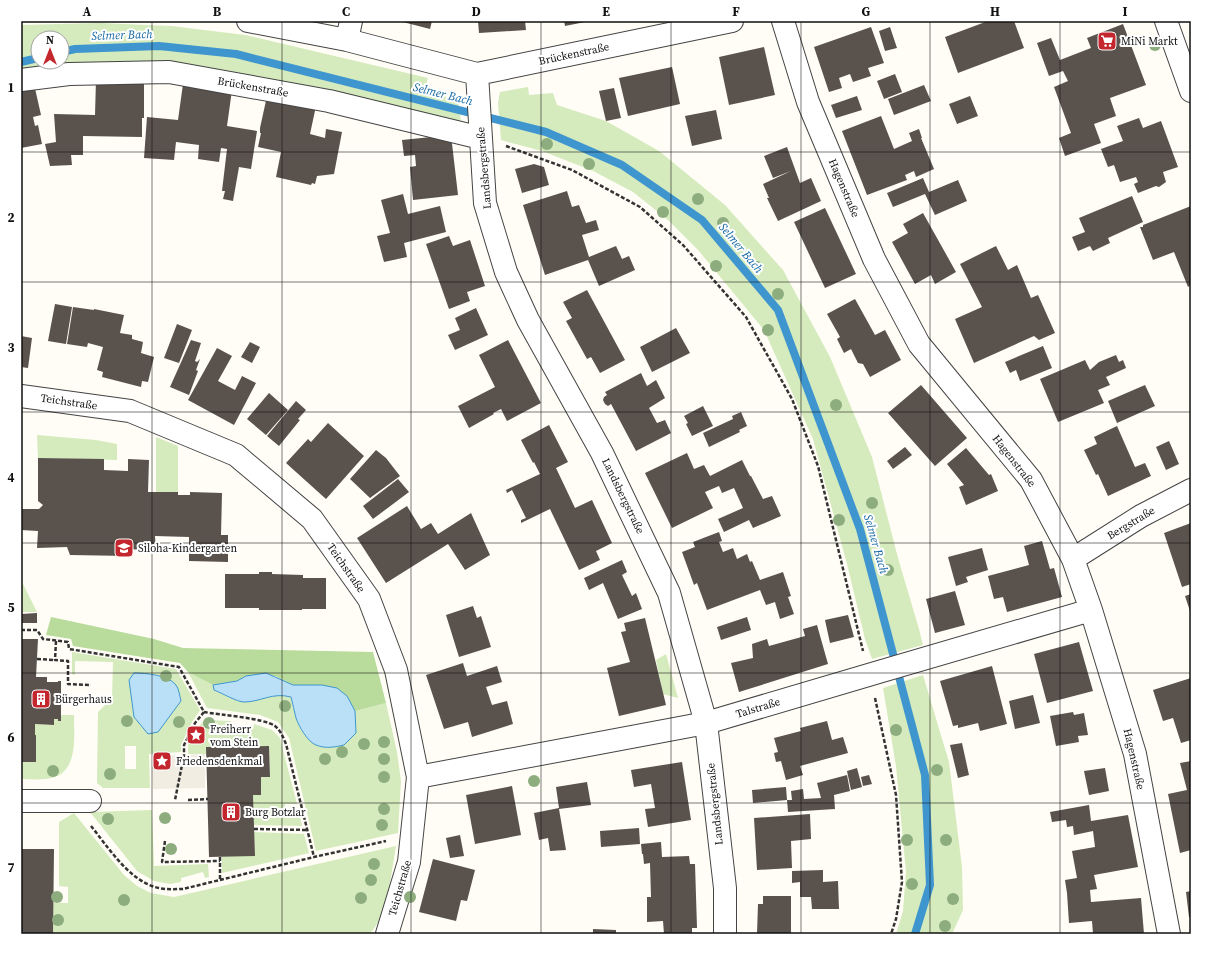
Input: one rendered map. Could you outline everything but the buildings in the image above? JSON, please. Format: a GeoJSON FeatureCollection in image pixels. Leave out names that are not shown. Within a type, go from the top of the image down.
{"type":"FeatureCollection","features":[{"type":"Feature","properties":{"kind":"street","name":"Brückenstraße"},"geometry":{"type":"LineString","coordinates":[[248,21],[349,31],[477,83],[732,21]]}},
{"type":"Feature","properties":{"kind":"street","name":"Hagenstraße"},"geometry":{"type":"LineString","coordinates":[[783,21],[808,102],[874,259],[919,344],[1031,480],[1073,559],[1091,610],[1135,754],[1169,934]]}},
{"type":"Feature","properties":{"kind":"street"},"geometry":{"type":"LineString","coordinates":[[1166,21],[1191,91]]}},
{"type":"Feature","properties":{"kind":"street","name":"Brückenstraße"},"geometry":{"type":"LineString","coordinates":[[21,80],[69,74],[169,72],[480,130]]}},
{"type":"Feature","properties":{"kind":"street","name":"Landsbergstraße"},"geometry":{"type":"LineString","coordinates":[[477,83],[485,203],[506,272],[528,320],[602,453],[669,593],[706,723],[725,888],[725,934]]}},
{"type":"Feature","properties":{"kind":"street","name":"Teichstraße"},"geometry":{"type":"LineString","coordinates":[[21,396],[130,411],[236,455],[312,520],[368,599],[396,670],[418,777],[409,862],[387,934]]}},
{"type":"Feature","properties":{"kind":"street","name":"Bergstraße"},"geometry":{"type":"LineString","coordinates":[[1073,559],[1141,516],[1191,490]]}},
{"type":"Feature","properties":{"kind":"street","name":"Talstraße"},"geometry":{"type":"LineString","coordinates":[[418,777],[706,723],[1091,610]]}},
{"type":"Feature","properties":{"kind":"street"},"geometry":{"type":"LineString","coordinates":[[21,801],[80,801]]}},
{"type":"Feature","properties":{"kind":"path"},"geometry":{"type":"LineString","coordinates":[[480,130],[572,170],[640,208],[683,245],[746,317],[792,399],[818,466],[864,657],[876,672],[896,795],[902,882],[896,919],[891,934]]}},
{"type":"Feature","properties":{"kind":"path"},"geometry":{"type":"LineString","coordinates":[[21,630],[37,630],[43,638],[68,642],[69,648],[179,667],[204,712]]}},
{"type":"Feature","properties":{"kind":"path"},"geometry":{"type":"LineString","coordinates":[[55,660],[56,641]]}},
{"type":"Feature","properties":{"kind":"path"},"geometry":{"type":"LineString","coordinates":[[37,659],[68,661],[68,684],[91,685]]}},
{"type":"Feature","properties":{"kind":"path"},"geometry":{"type":"LineString","coordinates":[[175,800],[184,755],[184,745],[195,723],[204,712]]}},
{"type":"Feature","properties":{"kind":"path"},"geometry":{"type":"LineString","coordinates":[[204,712],[260,720],[273,725],[281,731],[286,744],[314,857]]}},
{"type":"Feature","properties":{"kind":"path"},"geometry":{"type":"LineString","coordinates":[[188,800],[208,799]]}},
{"type":"Feature","properties":{"kind":"path"},"geometry":{"type":"LineString","coordinates":[[80,801],[130,873],[144,883],[156,888],[168,890],[183,889],[412,835]]}},
{"type":"Feature","properties":{"kind":"path"},"geometry":{"type":"LineString","coordinates":[[254,829],[308,830]]}},
{"type":"Feature","properties":{"kind":"path"},"geometry":{"type":"LineString","coordinates":[[165,841],[162,862],[220,861]]}},
{"type":"Feature","properties":{"kind":"path"},"geometry":{"type":"LineString","coordinates":[[220,857],[220,880]]}},
{"type":"Feature","properties":{"kind":"green space"},"geometry":{"type":"Polygon","coordinates":[[[99,23],[172,26],[245,35],[428,78],[424,91],[458,100],[461,121],[252,78],[21,73],[21,25],[99,23]]]}},
{"type":"Feature","properties":{"kind":"green space"},"geometry":{"type":"Polygon","coordinates":[[[528,87],[529,95],[553,93],[557,105],[606,121],[659,151],[725,205],[783,270],[830,357],[872,457],[898,558],[923,645],[872,659],[865,639],[847,564],[813,439],[764,330],[698,250],[668,220],[633,192],[593,171],[542,151],[501,140],[498,103],[500,92],[528,87]]]}},
{"type":"Feature","properties":{"kind":"green space"},"geometry":{"type":"Polygon","coordinates":[[[37,435],[96,440],[117,444],[117,460],[38,458],[37,435]]]}},
{"type":"Feature","properties":{"kind":"green space"},"geometry":{"type":"Polygon","coordinates":[[[156,437],[178,446],[178,492],[156,492],[156,437]]]}},
{"type":"Feature","properties":{"kind":"green space"},"geometry":{"type":"Polygon","coordinates":[[[21,580],[37,612],[21,612],[21,580]]]}},
{"type":"Feature","properties":{"kind":"green space"},"geometry":{"type":"Polygon","coordinates":[[[51,617],[154,639],[183,648],[373,652],[386,703],[355,711],[347,696],[322,685],[293,685],[275,676],[246,676],[237,681],[213,685],[188,672],[180,663],[73,646],[71,639],[46,635],[51,617]]]}},
{"type":"Feature","properties":{"kind":"green space"},"geometry":{"type":"Polygon","coordinates":[[[72,652],[176,669],[200,710],[192,722],[181,745],[181,752],[149,754],[150,788],[103,788],[97,783],[98,712],[112,698],[113,662],[75,661],[75,675],[72,674],[72,652]],[[149,673],[148,734],[158,731],[164,723],[176,686],[165,678],[149,673]],[[125,746],[125,769],[136,769],[136,746],[125,746]]]}},
{"type":"Feature","properties":{"kind":"green space"},"geometry":{"type":"Polygon","coordinates":[[[666,654],[678,698],[663,694],[656,660],[666,654]]]}},
{"type":"Feature","properties":{"kind":"green space"},"geometry":{"type":"Polygon","coordinates":[[[188,672],[213,685],[214,690],[242,702],[275,695],[291,697],[297,721],[301,730],[316,745],[356,733],[355,711],[386,703],[397,752],[401,781],[398,833],[316,851],[289,738],[278,722],[260,715],[207,708],[188,672]]]}},
{"type":"Feature","properties":{"kind":"green space"},"geometry":{"type":"Polygon","coordinates":[[[923,675],[949,762],[962,867],[963,910],[952,934],[896,934],[903,911],[906,872],[896,766],[883,688],[923,675]]]}},
{"type":"Feature","properties":{"kind":"green space"},"geometry":{"type":"Polygon","coordinates":[[[61,715],[74,715],[74,745],[69,764],[64,771],[57,776],[46,779],[21,779],[21,762],[36,762],[35,724],[53,725],[54,719],[58,719],[58,721],[61,715]]]}},
{"type":"Feature","properties":{"kind":"green space"},"geometry":{"type":"Polygon","coordinates":[[[205,720],[231,721],[231,727],[253,729],[254,724],[272,730],[280,738],[297,804],[285,804],[285,812],[299,811],[302,826],[254,825],[253,795],[261,795],[261,777],[270,777],[269,746],[207,747],[207,754],[188,754],[188,745],[197,728],[205,720]]]}},
{"type":"Feature","properties":{"kind":"green space"},"geometry":{"type":"Polygon","coordinates":[[[152,810],[154,866],[208,864],[209,877],[205,878],[203,872],[181,878],[181,882],[170,884],[154,881],[137,871],[90,812],[152,810]]]}},
{"type":"Feature","properties":{"kind":"green space"},"geometry":{"type":"Polygon","coordinates":[[[74,813],[124,875],[137,886],[151,893],[174,897],[396,846],[387,902],[379,921],[370,934],[53,934],[53,903],[68,903],[68,887],[59,886],[59,822],[74,813]]]}},
{"type":"Feature","properties":{"kind":"green space"},"geometry":{"type":"Polygon","coordinates":[[[254,832],[304,834],[309,853],[222,873],[222,856],[255,856],[254,832]]]}},
{"type":"Feature","properties":{"kind":"shaded area"},"geometry":{"type":"Polygon","coordinates":[[[205,754],[205,788],[153,789],[152,756],[205,754]]]}},
{"type":"Feature","properties":{"kind":"water"},"geometry":{"type":"Polygon","coordinates":[[[134,673],[150,674],[168,679],[176,685],[178,689],[181,701],[158,732],[148,734],[134,717],[129,680],[134,673]]]}},
{"type":"Feature","properties":{"kind":"water"},"geometry":{"type":"Polygon","coordinates":[[[266,673],[293,685],[322,685],[337,688],[347,696],[355,711],[356,733],[344,745],[330,747],[319,746],[310,741],[302,730],[296,718],[291,697],[272,696],[250,702],[241,702],[214,690],[213,685],[237,681],[246,676],[266,673]]]}},
{"type":"Feature","properties":{"kind":"waterway","name":"Selmer Bach"},"geometry":{"type":"LineString","coordinates":[[70,50],[159,46],[236,54],[546,132],[622,165],[702,220],[778,310],[860,529],[925,775],[930,885],[915,934]]}},
{"type":"Feature","properties":{"kind":"waterway","name":"Selmer Bach"},"geometry":{"type":"LineString","coordinates":[[21,62],[30,60]]}},
{"type":"Feature","properties":{"kind":"place","name":"MiNi Markt"},"geometry":{"type":"Point","coordinates":[1107,41]}},
{"type":"Feature","properties":{"kind":"place","name":"Siloha-Kindergarten"},"geometry":{"type":"Point","coordinates":[124,548]}},
{"type":"Feature","properties":{"kind":"place","name":"Bürgerhaus"},"geometry":{"type":"Point","coordinates":[41,699]}},
{"type":"Feature","properties":{"kind":"place","name":"Freiherr vom Stein"},"geometry":{"type":"Point","coordinates":[196,735]}},
{"type":"Feature","properties":{"kind":"place","name":"Friedensdenkmal"},"geometry":{"type":"Point","coordinates":[162,761]}},
{"type":"Feature","properties":{"kind":"place","name":"Burg Botzlar"},"geometry":{"type":"Point","coordinates":[231,812]}}]}
